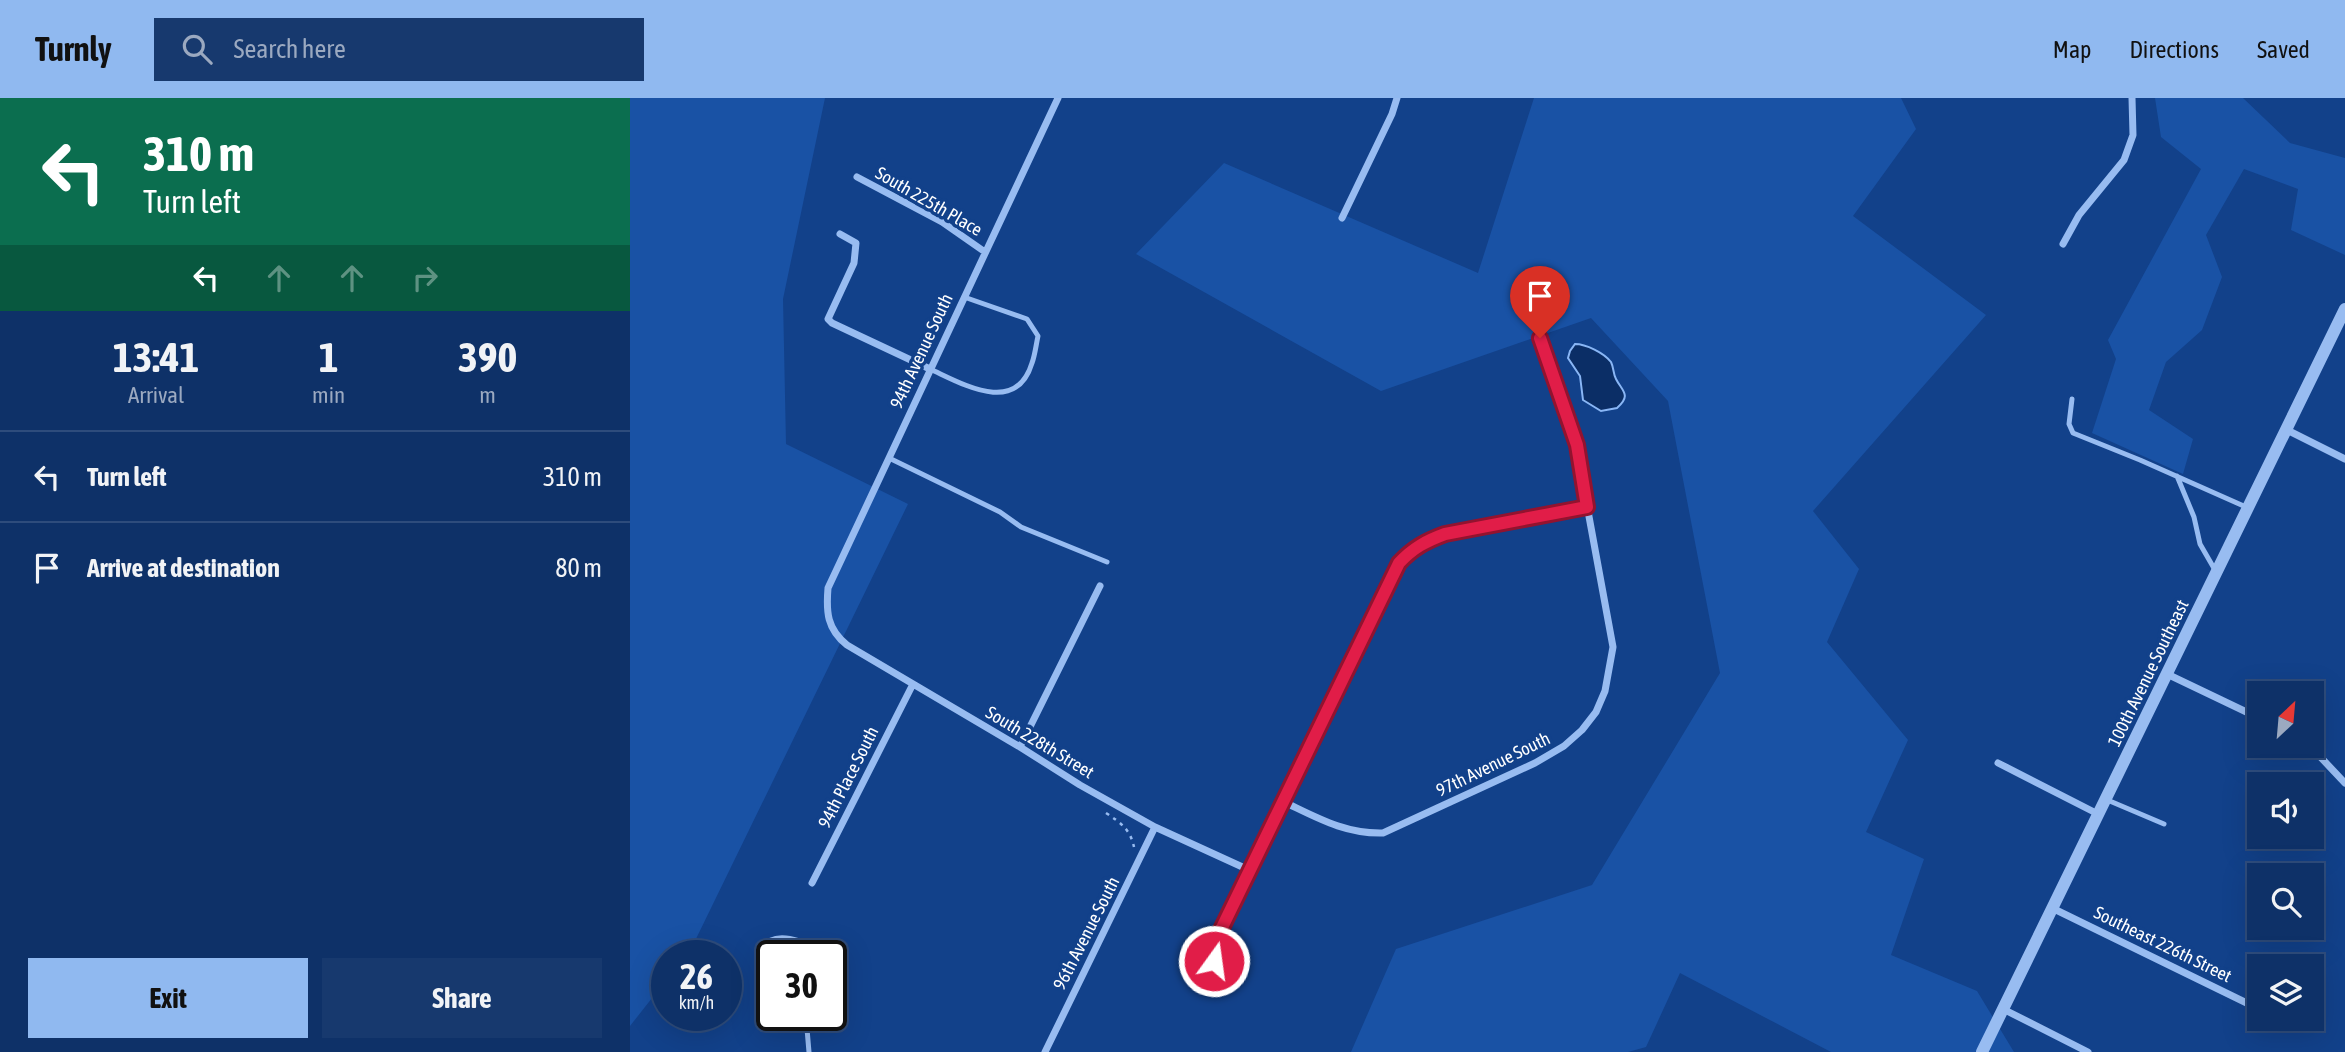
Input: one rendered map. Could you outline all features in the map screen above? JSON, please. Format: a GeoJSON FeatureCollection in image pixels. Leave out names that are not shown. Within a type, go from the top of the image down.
{"type":"FeatureCollection","features":[{"type":"Feature","properties":{"kind":"street","name":"94th Avenue South"},"geometry":{"type":"LineString","coordinates":[[830,621],[828,588],[1058,98]]}},
{"type":"Feature","properties":{"kind":"street"},"geometry":{"type":"LineString","coordinates":[[1342,218],[1392,114],[1397,98]]}},
{"type":"Feature","properties":{"kind":"street"},"geometry":{"type":"LineString","coordinates":[[2063,244],[2079,215],[2124,160],[2133,135],[2133,98]]}},
{"type":"Feature","properties":{"kind":"street","name":"South 225th Place"},"geometry":{"type":"LineString","coordinates":[[857,177],[942,222],[985,252]]}},
{"type":"Feature","properties":{"kind":"street"},"geometry":{"type":"LineString","coordinates":[[840,234],[856,243],[854,263],[828,319],[930,369]]}},
{"type":"Feature","properties":{"kind":"street","name":"100th Avenue Southeast"},"geometry":{"type":"LineString","coordinates":[[1982,1052],[2345,309]]}},
{"type":"Feature","properties":{"kind":"street"},"geometry":{"type":"LineString","coordinates":[[2287,430],[2345,459]]}},
{"type":"Feature","properties":{"kind":"street","name":"97th Avenue South"},"geometry":{"type":"LineString","coordinates":[[1282,801],[1344,829],[1383,833],[1535,763],[1564,746],[1583,730],[1596,712],[1605,691],[1613,648],[1581,473]]}},
{"type":"Feature","properties":{"kind":"street"},"geometry":{"type":"LineString","coordinates":[[1221,984],[1214,961],[1215,942],[1399,563],[1411,550],[1445,534],[1587,507]]}},
{"type":"Feature","properties":{"kind":"street"},"geometry":{"type":"LineString","coordinates":[[1020,747],[1100,586]]}},
{"type":"Feature","properties":{"kind":"street","name":"South 228th Street"},"geometry":{"type":"LineString","coordinates":[[830,621],[834,635],[847,645],[1080,785],[1156,827],[1249,870]]}},
{"type":"Feature","properties":{"kind":"street"},"geometry":{"type":"LineString","coordinates":[[2167,674],[2247,712]]}},
{"type":"Feature","properties":{"kind":"street","name":"94th Place South"},"geometry":{"type":"LineString","coordinates":[[812,883],[913,684]]}},
{"type":"Feature","properties":{"kind":"street"},"geometry":{"type":"LineString","coordinates":[[2321,758],[2345,783]]}},
{"type":"Feature","properties":{"kind":"street"},"geometry":{"type":"LineString","coordinates":[[1998,763],[2098,814]]}},
{"type":"Feature","properties":{"kind":"street","name":"96th Avenue South"},"geometry":{"type":"LineString","coordinates":[[1045,1052],[1156,827]]}},
{"type":"Feature","properties":{"kind":"street","name":"Southeast 226th Street"},"geometry":{"type":"LineString","coordinates":[[2052,908],[2247,1003]]}},
{"type":"Feature","properties":{"kind":"street"},"geometry":{"type":"LineString","coordinates":[[2003,1009],[2088,1052]]}},
{"type":"Feature","properties":{"kind":"lane"},"geometry":{"type":"LineString","coordinates":[[930,369],[994,394],[1011,391],[1021,383],[1031,366],[1038,337],[1027,319],[964,297]]}},
{"type":"Feature","properties":{"kind":"lane"},"geometry":{"type":"LineString","coordinates":[[1540,338],[1577,445],[1581,473]]}},
{"type":"Feature","properties":{"kind":"lane"},"geometry":{"type":"LineString","coordinates":[[2072,399],[2069,424],[2073,433],[2249,508]]}},
{"type":"Feature","properties":{"kind":"lane"},"geometry":{"type":"LineString","coordinates":[[889,458],[1000,512],[1021,527],[1107,562]]}},
{"type":"Feature","properties":{"kind":"lane"},"geometry":{"type":"LineString","coordinates":[[2177,477],[2194,517],[2200,544],[2216,573]]}},
{"type":"Feature","properties":{"kind":"lane"},"geometry":{"type":"LineString","coordinates":[[2105,799],[2164,824]]}},
{"type":"Feature","properties":{"kind":"lane"},"geometry":{"type":"LineString","coordinates":[[775,940],[781,937],[802,940]]}},
{"type":"Feature","properties":{"kind":"lane"},"geometry":{"type":"LineString","coordinates":[[806,1031],[809,1052]]}},
{"type":"Feature","properties":{"kind":"path"},"geometry":{"type":"LineString","coordinates":[[1098,804],[1129,831],[1136,869]]}},
{"type":"Feature","properties":{"kind":"shaded area"},"geometry":{"type":"Polygon","coordinates":[[[630,98],[825,98],[783,299],[786,444],[908,504],[695,940],[651,940],[651,999],[630,1026],[630,98]]]}},
{"type":"Feature","properties":{"kind":"shaded area"},"geometry":{"type":"Polygon","coordinates":[[[1534,98],[1901,98],[1916,129],[1853,216],[1986,315],[1813,511],[1859,569],[1827,642],[1908,740],[1866,832],[1924,859],[1891,955],[1977,991],[2014,1052],[1831,1052],[1680,973],[1646,1047],[1628,1052],[1351,1052],[1396,949],[1592,885],[1720,673],[1668,401],[1591,318],[1381,391],[1136,254],[1224,163],[1478,273],[1534,98]]]}},
{"type":"Feature","properties":{"kind":"shaded area"},"geometry":{"type":"Polygon","coordinates":[[[2155,98],[2243,98],[2290,143],[2345,158],[2345,255],[2291,230],[2298,189],[2244,169],[2206,235],[2222,277],[2202,330],[2166,362],[2149,410],[2193,439],[2183,474],[2092,433],[2116,359],[2108,340],[2201,169],[2161,137],[2155,98]]]}},
{"type":"Feature","properties":{"kind":"shaded area"},"geometry":{"type":"Polygon","coordinates":[[[1575,344],[1595,350],[1611,362],[1625,396],[1617,408],[1601,411],[1583,400],[1580,376],[1568,358],[1575,344]]]}},
{"type":"Feature","properties":{"kind":"route"},"geometry":{"type":"LineString","coordinates":[[1214,961],[1215,942],[1399,563],[1411,550],[1445,534],[1587,507],[1577,445],[1540,338]]}}]}
